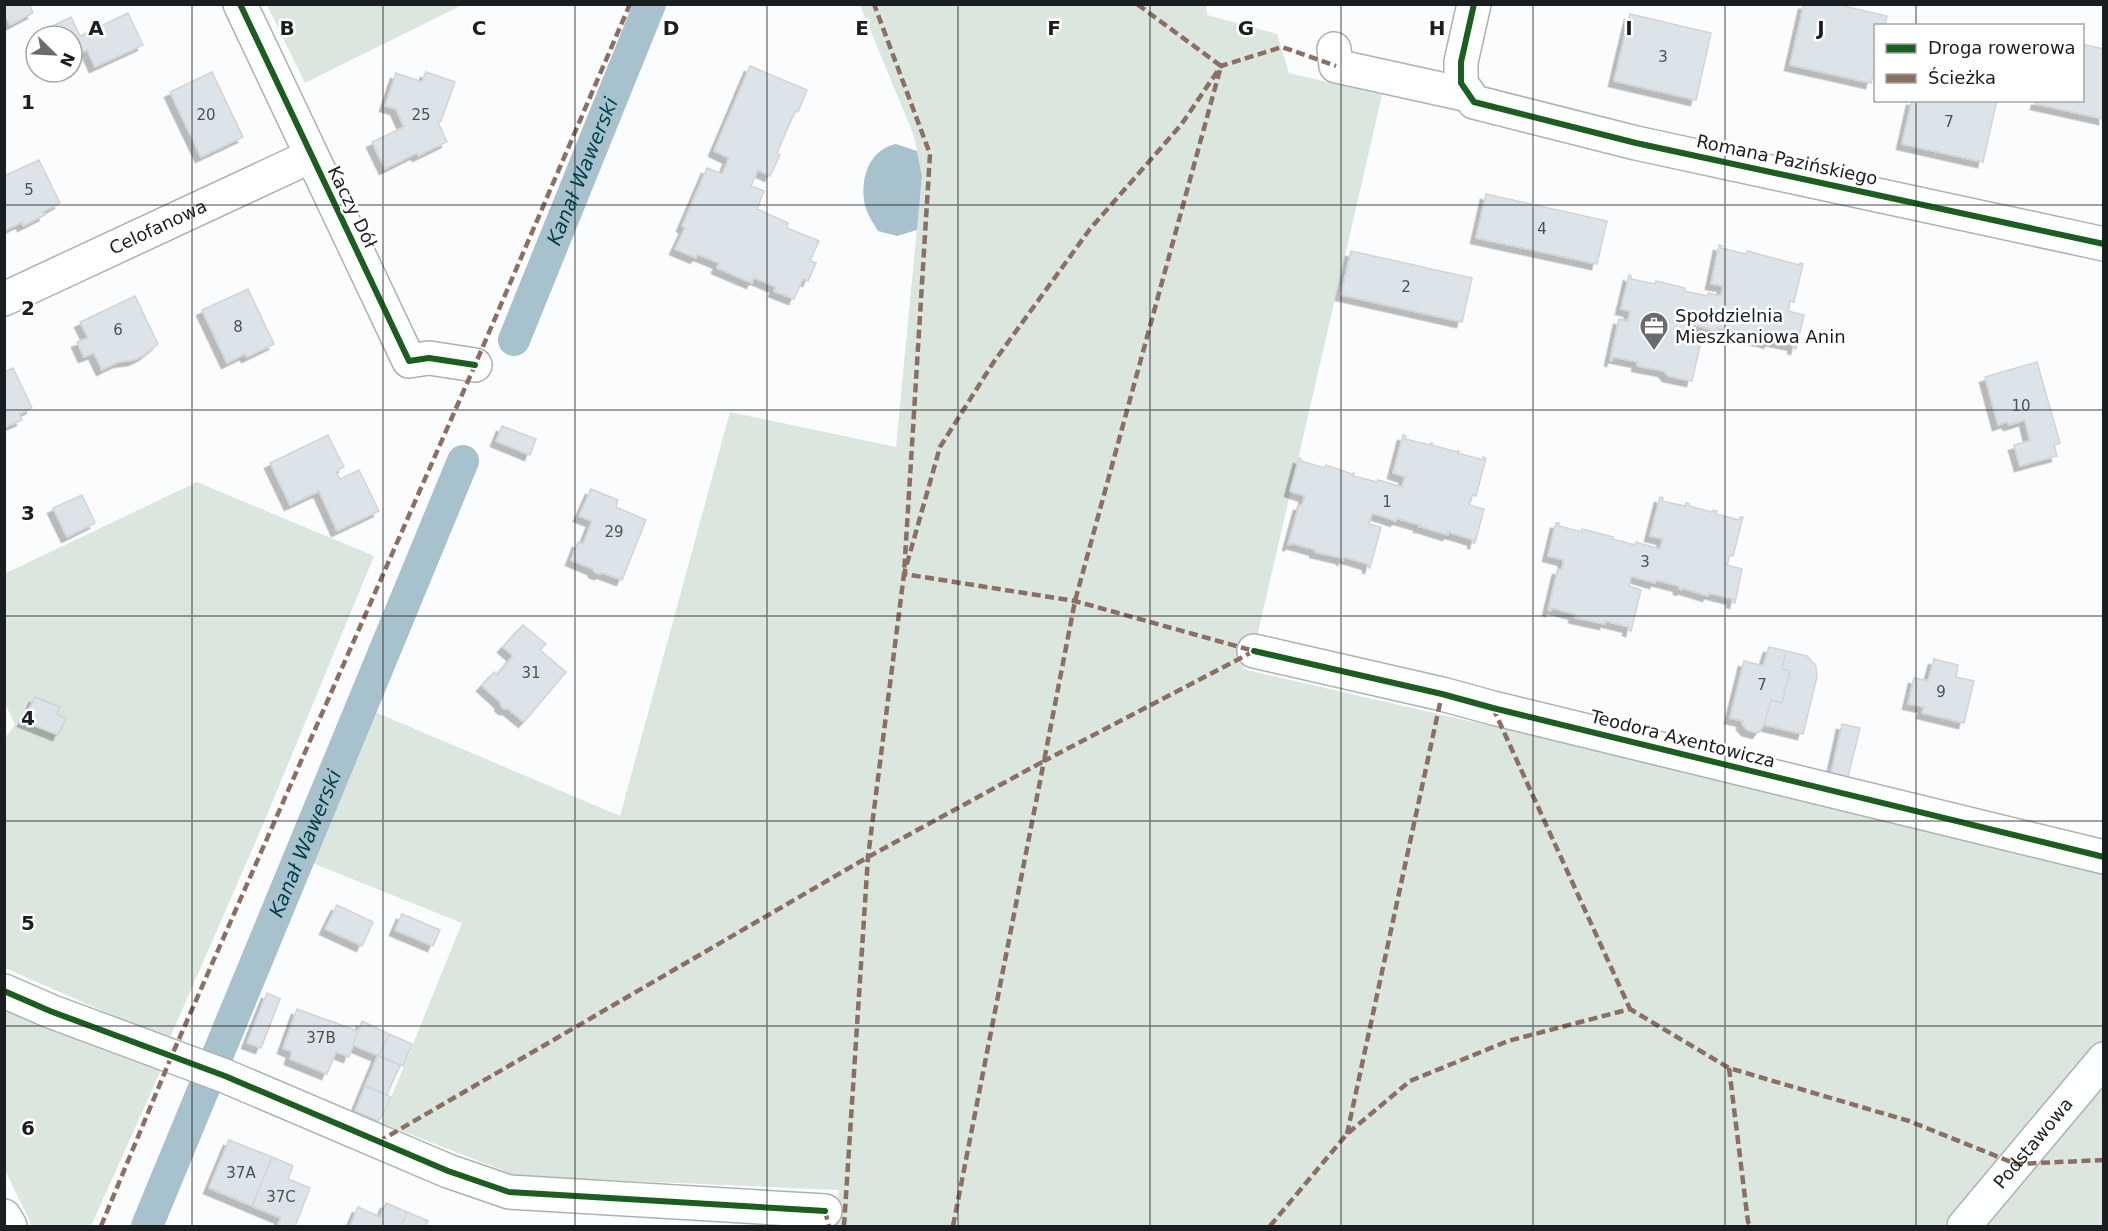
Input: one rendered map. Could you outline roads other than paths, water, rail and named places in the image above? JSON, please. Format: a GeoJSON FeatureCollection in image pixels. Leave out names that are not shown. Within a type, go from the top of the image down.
{"type":"FeatureCollection","features":[{"type":"Feature","properties":{"kind":"street","name":"Kaczy Dół"},"geometry":{"type":"LineString","coordinates":[[240,4],[409,361],[429,358],[476,365]]}},
{"type":"Feature","properties":{"kind":"street"},"geometry":{"type":"LineString","coordinates":[[1468,95],[1461,83],[1461,62],[1474,4]]}},
{"type":"Feature","properties":{"kind":"street","name":"Romana Pazińskiego"},"geometry":{"type":"LineString","coordinates":[[1334,49],[1336,66],[1468,95],[1474,102],[1483,105],[1589,132],[2103,244]]}},
{"type":"Feature","properties":{"kind":"street","name":"Celofanowa"},"geometry":{"type":"LineString","coordinates":[[4,299],[311,156]]}},
{"type":"Feature","properties":{"kind":"street","name":"Teodora Axentowicza"},"geometry":{"type":"LineString","coordinates":[[1254,651],[1442,694],[2103,857]]}},
{"type":"Feature","properties":{"kind":"street"},"geometry":{"type":"LineString","coordinates":[[4,990],[50,1011],[225,1076],[448,1171],[509,1192],[825,1211]]}},
{"type":"Feature","properties":{"kind":"street","name":"Podstawowa"},"geometry":{"type":"LineString","coordinates":[[1964,1227],[2103,1059]]}},
{"type":"Feature","properties":{"kind":"street"},"geometry":{"type":"LineString","coordinates":[[4,1216],[10,1227]]}},
{"type":"Feature","properties":{"kind":"water"},"geometry":{"type":"Polygon","coordinates":[[[896,144],[917,151],[922,176],[917,230],[897,236],[878,231],[866,208],[863,191],[869,165],[880,152],[896,144]]]}},
{"type":"Feature","properties":{"kind":"waterway","name":"Kanał Wawerski"},"geometry":{"type":"LineString","coordinates":[[514,340],[650,4]]}},
{"type":"Feature","properties":{"kind":"waterway","name":"Kanał Wawerski"},"geometry":{"type":"LineString","coordinates":[[147,1226],[463,461]]}},
{"type":"Feature","properties":{"kind":"place","name":"Społdzielnia Mieszkaniowa Anin"},"geometry":{"type":"Point","coordinates":[1654,352]}}]}
